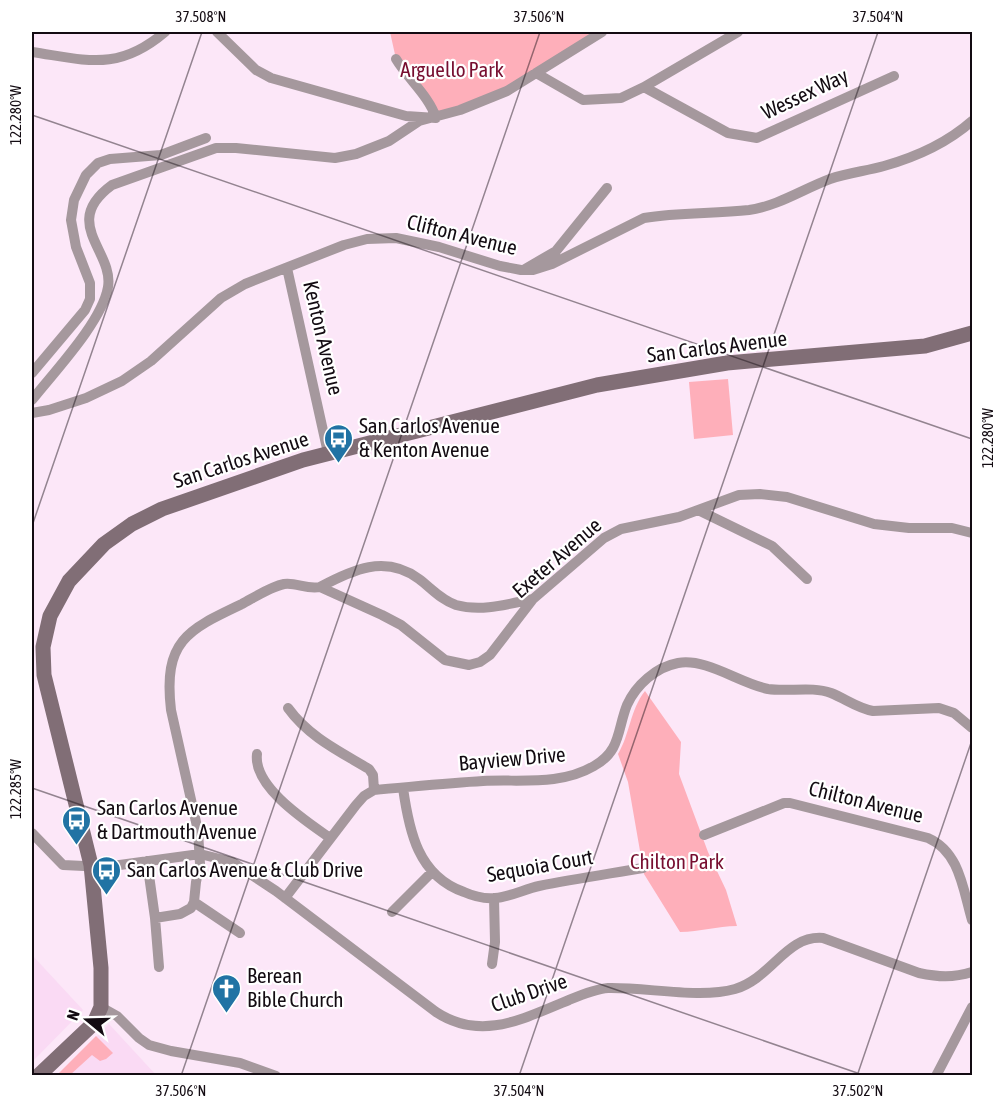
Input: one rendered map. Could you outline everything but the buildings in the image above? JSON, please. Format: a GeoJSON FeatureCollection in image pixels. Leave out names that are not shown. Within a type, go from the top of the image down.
{"type":"FeatureCollection","features":[{"type":"Feature","properties":{"kind":"main road","name":"San Carlos Avenue"},"geometry":{"type":"LineString","coordinates":[[101,1007],[101,968],[91,865],[44,675],[43,647],[50,616],[69,581],[104,544],[132,524],[162,509],[303,460],[597,385],[728,363],[925,346],[972,333]]}},
{"type":"Feature","properties":{"kind":"main road"},"geometry":{"type":"LineString","coordinates":[[38,1076],[94,1023],[101,1007]]}},
{"type":"Feature","properties":{"kind":"street"},"geometry":{"type":"LineString","coordinates":[[32,52],[95,62],[130,56],[165,32]]}},
{"type":"Feature","properties":{"kind":"street"},"geometry":{"type":"LineString","coordinates":[[216,32],[256,70],[272,78],[406,116],[436,118]]}},
{"type":"Feature","properties":{"kind":"street"},"geometry":{"type":"LineString","coordinates":[[32,400],[94,321],[105,301],[109,285],[107,272],[91,236],[90,217],[93,205],[102,192],[112,185],[216,148],[335,158],[356,154],[389,141],[419,121],[436,118],[507,91],[602,32]]}},
{"type":"Feature","properties":{"kind":"street"},"geometry":{"type":"LineString","coordinates":[[536,73],[583,100],[621,98],[645,87],[738,32]]}},
{"type":"Feature","properties":{"kind":"street"},"geometry":{"type":"LineString","coordinates":[[396,59],[432,107],[436,118]]}},
{"type":"Feature","properties":{"kind":"street","name":"Wessex Way"},"geometry":{"type":"LineString","coordinates":[[645,87],[728,133],[757,138],[894,76]]}},
{"type":"Feature","properties":{"kind":"street","name":"Clifton Avenue"},"geometry":{"type":"LineString","coordinates":[[32,413],[50,410],[86,398],[122,381],[151,361],[222,298],[245,284],[344,245],[367,239],[396,238],[523,270],[533,270],[552,264],[644,218],[750,210],[773,204],[832,179],[924,152],[947,140],[972,121]]}},
{"type":"Feature","properties":{"kind":"street"},"geometry":{"type":"LineString","coordinates":[[32,373],[85,310],[90,299],[90,283],[78,254],[71,220],[74,200],[86,175],[98,163],[110,159],[161,155],[206,138]]}},
{"type":"Feature","properties":{"kind":"street"},"geometry":{"type":"LineString","coordinates":[[523,270],[556,251],[607,188]]}},
{"type":"Feature","properties":{"kind":"street"},"geometry":{"type":"LineString","coordinates":[[73,230],[91,228]]}},
{"type":"Feature","properties":{"kind":"street","name":"Kenton Avenue"},"geometry":{"type":"LineString","coordinates":[[286,268],[328,453]]}},
{"type":"Feature","properties":{"kind":"street","name":"Exeter Avenue"},"geometry":{"type":"LineString","coordinates":[[194,902],[201,864],[198,831],[171,710],[172,666],[176,651],[184,639],[202,623],[279,586],[288,584],[311,588],[320,587],[401,625],[445,660],[469,665],[480,662],[490,655],[533,599],[604,538],[621,529],[679,517],[740,495],[760,494],[786,497],[874,524],[909,528],[952,528],[972,533]]}},
{"type":"Feature","properties":{"kind":"street"},"geometry":{"type":"LineString","coordinates":[[698,510],[772,546],[807,579]]}},
{"type":"Feature","properties":{"kind":"street"},"geometry":{"type":"LineString","coordinates":[[320,587],[357,569],[386,567],[400,569],[442,598],[464,607],[486,608],[533,599]]}},
{"type":"Feature","properties":{"kind":"street","name":"Bayview Drive"},"geometry":{"type":"LineString","coordinates":[[374,790],[480,781],[542,780],[586,771],[601,762],[616,745],[628,703],[638,688],[658,670],[677,663],[704,664],[742,681],[771,689],[830,693],[863,709],[873,711],[939,708],[954,713],[972,728]]}},
{"type":"Feature","properties":{"kind":"street"},"geometry":{"type":"LineString","coordinates":[[285,898],[364,796],[374,790],[373,775],[369,769],[310,734],[288,708]]}},
{"type":"Feature","properties":{"kind":"street"},"geometry":{"type":"LineString","coordinates":[[257,754],[257,766],[277,795],[292,811],[330,838]]}},
{"type":"Feature","properties":{"kind":"street","name":"Sequoia Court"},"geometry":{"type":"LineString","coordinates":[[404,789],[412,838],[422,859],[445,883],[461,891],[494,898],[540,886],[643,868]]}},
{"type":"Feature","properties":{"kind":"street","name":"Chilton Avenue"},"geometry":{"type":"LineString","coordinates":[[704,835],[784,803],[790,803],[928,838],[942,845],[954,860],[972,920]]}},
{"type":"Feature","properties":{"kind":"street","name":"Club Drive"},"geometry":{"type":"LineString","coordinates":[[32,833],[63,865],[105,867],[200,854],[232,862],[285,898],[436,1012],[455,1022],[471,1026],[502,1026],[587,993],[608,988],[708,992],[738,988],[759,977],[795,944],[811,939],[824,938],[932,976],[952,977],[972,972]]}},
{"type":"Feature","properties":{"kind":"street"},"geometry":{"type":"LineString","coordinates":[[147,861],[159,967]]}},
{"type":"Feature","properties":{"kind":"street"},"geometry":{"type":"LineString","coordinates":[[392,912],[432,872]]}},
{"type":"Feature","properties":{"kind":"street"},"geometry":{"type":"LineString","coordinates":[[492,964],[495,954],[494,898]]}},
{"type":"Feature","properties":{"kind":"street"},"geometry":{"type":"LineString","coordinates":[[155,918],[184,912],[194,902],[240,933]]}},
{"type":"Feature","properties":{"kind":"street"},"geometry":{"type":"LineString","coordinates":[[101,1007],[117,1016],[138,1038],[150,1045],[240,1063],[276,1076]]}},
{"type":"Feature","properties":{"kind":"street"},"geometry":{"type":"LineString","coordinates":[[936,1076],[972,1007]]}},
{"type":"Feature","properties":{"kind":"shaded area"},"geometry":{"type":"Polygon","coordinates":[[[32,955],[83,1010],[32,1062],[32,955]]]}},
{"type":"Feature","properties":{"kind":"shaded area"},"geometry":{"type":"Polygon","coordinates":[[[109,1024],[156,1075],[57,1076],[109,1024]]]}},
{"type":"Feature","properties":{"kind":"green space","name":"Arguello Park"},"geometry":{"type":"Polygon","coordinates":[[[390,32],[602,32],[536,73],[436,118],[396,59],[390,32]]]}},
{"type":"Feature","properties":{"kind":"green space"},"geometry":{"type":"Polygon","coordinates":[[[728,379],[733,435],[694,439],[689,382],[728,379]]]}},
{"type":"Feature","properties":{"kind":"green space","name":"Chilton Park"},"geometry":{"type":"Polygon","coordinates":[[[645,691],[681,742],[679,774],[708,852],[726,890],[737,926],[680,932],[644,874],[628,782],[618,754],[636,706],[645,691]]]}},
{"type":"Feature","properties":{"kind":"green space"},"geometry":{"type":"Polygon","coordinates":[[[96,1036],[113,1053],[100,1061],[92,1055],[70,1075],[57,1075],[96,1036]]]}},
{"type":"Feature","properties":{"kind":"place","name":"San Carlos Avenue & Kenton Avenue"},"geometry":{"type":"Point","coordinates":[338,464]}},
{"type":"Feature","properties":{"kind":"place","name":"San Carlos Avenue & Dartmouth Avenue"},"geometry":{"type":"Point","coordinates":[76,846]}},
{"type":"Feature","properties":{"kind":"place","name":"San Carlos Avenue & Club Drive"},"geometry":{"type":"Point","coordinates":[106,896]}},
{"type":"Feature","properties":{"kind":"place","name":"Berean Bible Church"},"geometry":{"type":"Point","coordinates":[226,1014]}}]}
